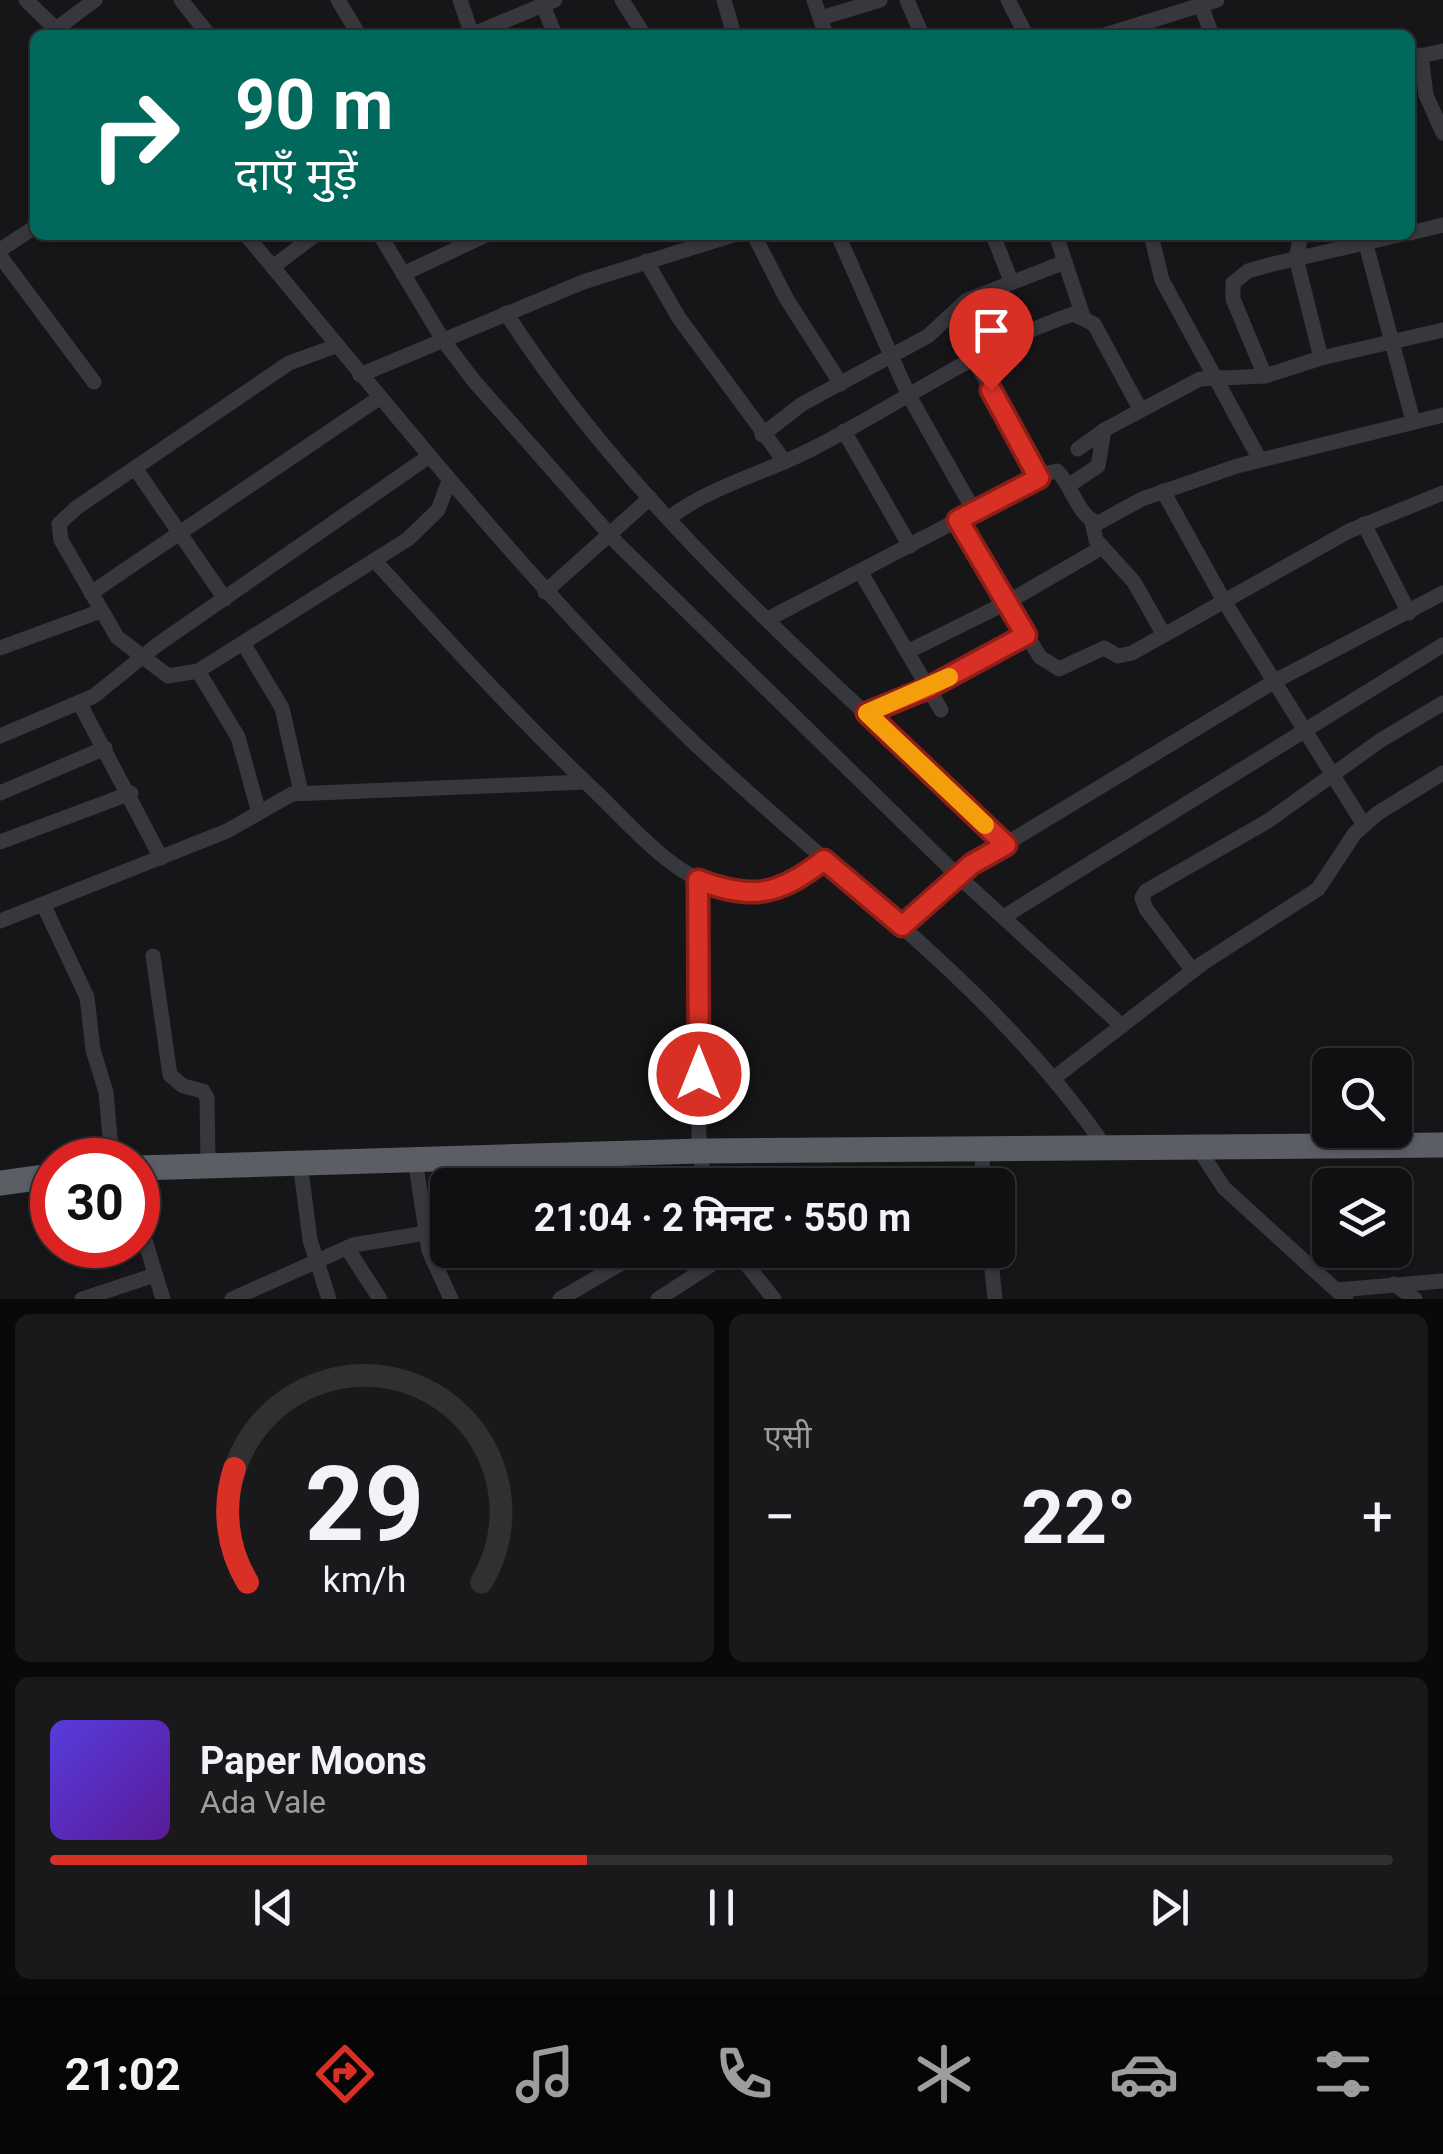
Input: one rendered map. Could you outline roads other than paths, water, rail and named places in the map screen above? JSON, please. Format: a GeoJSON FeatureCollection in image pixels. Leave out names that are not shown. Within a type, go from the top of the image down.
{"type":"FeatureCollection","features":[{"type":"Feature","properties":{"kind":"highway"},"geometry":{"type":"LineString","coordinates":[[160,1166],[699,1151],[1443,1145]]}},
{"type":"Feature","properties":{"kind":"highway"},"geometry":{"type":"LineString","coordinates":[[0,1183],[30,1179]]}},
{"type":"Feature","properties":{"kind":"street"},"geometry":{"type":"LineString","coordinates":[[26,0],[57,30]]}},
{"type":"Feature","properties":{"kind":"street"},"geometry":{"type":"LineString","coordinates":[[61,30],[95,0]]}},
{"type":"Feature","properties":{"kind":"street"},"geometry":{"type":"LineString","coordinates":[[181,0],[205,30]]}},
{"type":"Feature","properties":{"kind":"street"},"geometry":{"type":"LineString","coordinates":[[338,0],[356,30]]}},
{"type":"Feature","properties":{"kind":"street"},"geometry":{"type":"LineString","coordinates":[[460,0],[469,30]]}},
{"type":"Feature","properties":{"kind":"street"},"geometry":{"type":"LineString","coordinates":[[622,0],[641,30]]}},
{"type":"Feature","properties":{"kind":"street"},"geometry":{"type":"LineString","coordinates":[[724,0],[733,30]]}},
{"type":"Feature","properties":{"kind":"street"},"geometry":{"type":"LineString","coordinates":[[814,0],[825,30]]}},
{"type":"Feature","properties":{"kind":"street"},"geometry":{"type":"LineString","coordinates":[[821,18],[880,0]]}},
{"type":"Feature","properties":{"kind":"street"},"geometry":{"type":"LineString","coordinates":[[907,0],[920,30]]}},
{"type":"Feature","properties":{"kind":"street"},"geometry":{"type":"LineString","coordinates":[[1008,0],[1023,30]]}},
{"type":"Feature","properties":{"kind":"street"},"geometry":{"type":"LineString","coordinates":[[482,30],[546,1],[554,30]]}},
{"type":"Feature","properties":{"kind":"street"},"geometry":{"type":"LineString","coordinates":[[1120,30],[1206,1],[1211,30]]}},
{"type":"Feature","properties":{"kind":"street"},"geometry":{"type":"LineString","coordinates":[[1443,50],[1415,56],[1443,133]]}},
{"type":"Feature","properties":{"kind":"street"},"geometry":{"type":"LineString","coordinates":[[1415,231],[1443,225]]}},
{"type":"Feature","properties":{"kind":"street"},"geometry":{"type":"LineString","coordinates":[[30,231],[0,253],[94,382]]}},
{"type":"Feature","properties":{"kind":"street"},"geometry":{"type":"LineString","coordinates":[[250,240],[428,457],[545,592],[710,758],[964,983],[1054,1078],[1105,1148]]}},
{"type":"Feature","properties":{"kind":"street"},"geometry":{"type":"LineString","coordinates":[[273,267],[308,240]]}},
{"type":"Feature","properties":{"kind":"street"},"geometry":{"type":"LineString","coordinates":[[383,240],[442,340],[608,534],[680,609],[958,876],[1122,1026]]}},
{"type":"Feature","properties":{"kind":"street"},"geometry":{"type":"LineString","coordinates":[[403,274],[475,240]]}},
{"type":"Feature","properties":{"kind":"street"},"geometry":{"type":"LineString","coordinates":[[360,375],[506,313],[704,240]]}},
{"type":"Feature","properties":{"kind":"street"},"geometry":{"type":"LineString","coordinates":[[757,240],[786,298],[840,384]]}},
{"type":"Feature","properties":{"kind":"street"},"geometry":{"type":"LineString","coordinates":[[840,240],[908,394],[974,512]]}},
{"type":"Feature","properties":{"kind":"street"},"geometry":{"type":"LineString","coordinates":[[994,240],[1011,280]]}},
{"type":"Feature","properties":{"kind":"street"},"geometry":{"type":"LineString","coordinates":[[1058,240],[1082,316]]}},
{"type":"Feature","properties":{"kind":"street"},"geometry":{"type":"LineString","coordinates":[[1152,240],[1162,280],[1260,460]]}},
{"type":"Feature","properties":{"kind":"street"},"geometry":{"type":"LineString","coordinates":[[1300,240],[1296,258],[1321,358]]}},
{"type":"Feature","properties":{"kind":"street"},"geometry":{"type":"LineString","coordinates":[[1265,376],[1232,298],[1233,284],[1248,271],[1361,240]]}},
{"type":"Feature","properties":{"kind":"street"},"geometry":{"type":"LineString","coordinates":[[1365,240],[1414,422]]}},
{"type":"Feature","properties":{"kind":"street"},"geometry":{"type":"LineString","coordinates":[[646,261],[679,318],[785,462]]}},
{"type":"Feature","properties":{"kind":"street"},"geometry":{"type":"LineString","coordinates":[[762,435],[802,404],[935,331],[967,300],[1065,262]]}},
{"type":"Feature","properties":{"kind":"street"},"geometry":{"type":"LineString","coordinates":[[506,313],[570,404],[650,498],[768,619],[1006,845]]}},
{"type":"Feature","properties":{"kind":"street"},"geometry":{"type":"LineString","coordinates":[[670,518],[696,500],[785,462],[908,394],[1064,317],[1082,316],[1094,324],[1140,409]]}},
{"type":"Feature","properties":{"kind":"street"},"geometry":{"type":"LineString","coordinates":[[1078,449],[1185,384],[1215,376],[1265,376],[1321,358],[1443,330]]}},
{"type":"Feature","properties":{"kind":"street"},"geometry":{"type":"LineString","coordinates":[[336,346],[298,358],[59,524],[61,540],[117,638],[168,676],[198,671],[376,561],[430,519],[443,503],[449,481]]}},
{"type":"Feature","properties":{"kind":"street"},"geometry":{"type":"LineString","coordinates":[[975,361],[1039,478]]}},
{"type":"Feature","properties":{"kind":"street"},"geometry":{"type":"LineString","coordinates":[[91,593],[379,398]]}},
{"type":"Feature","properties":{"kind":"street"},"geometry":{"type":"LineString","coordinates":[[1092,522],[1107,521],[1126,507],[1163,491],[1260,460],[1443,416]]}},
{"type":"Feature","properties":{"kind":"street"},"geometry":{"type":"LineString","coordinates":[[1068,486],[1098,466],[1104,430]]}},
{"type":"Feature","properties":{"kind":"street"},"geometry":{"type":"LineString","coordinates":[[844,431],[910,546]]}},
{"type":"Feature","properties":{"kind":"street"},"geometry":{"type":"LineString","coordinates":[[0,736],[80,704],[428,457]]}},
{"type":"Feature","properties":{"kind":"street"},"geometry":{"type":"LineString","coordinates":[[135,468],[224,599]]}},
{"type":"Feature","properties":{"kind":"street"},"geometry":{"type":"LineString","coordinates":[[768,619],[1057,472],[1092,522],[1101,548],[1134,582],[1164,635]]}},
{"type":"Feature","properties":{"kind":"street"},"geometry":{"type":"LineString","coordinates":[[1163,491],[1224,601],[1364,825]]}},
{"type":"Feature","properties":{"kind":"street"},"geometry":{"type":"LineString","coordinates":[[958,520],[1040,656],[1059,670],[1104,648],[1124,657],[1364,524],[1443,493]]}},
{"type":"Feature","properties":{"kind":"street"},"geometry":{"type":"LineString","coordinates":[[545,592],[650,498]]}},
{"type":"Feature","properties":{"kind":"street"},"geometry":{"type":"LineString","coordinates":[[1364,524],[1408,613]]}},
{"type":"Feature","properties":{"kind":"street"},"geometry":{"type":"LineString","coordinates":[[907,652],[1006,604],[1101,548]]}},
{"type":"Feature","properties":{"kind":"street"},"geometry":{"type":"LineString","coordinates":[[376,561],[485,683],[658,852],[698,880],[737,892],[768,892],[797,881],[824,860]]}},
{"type":"Feature","properties":{"kind":"street"},"geometry":{"type":"LineString","coordinates":[[860,571],[941,710]]}},
{"type":"Feature","properties":{"kind":"street"},"geometry":{"type":"LineString","coordinates":[[902,926],[958,876],[1006,845],[1274,681],[1443,593]]}},
{"type":"Feature","properties":{"kind":"street"},"geometry":{"type":"LineString","coordinates":[[0,648],[101,611]]}},
{"type":"Feature","properties":{"kind":"street"},"geometry":{"type":"LineString","coordinates":[[867,713],[928,688],[1026,635]]}},
{"type":"Feature","properties":{"kind":"street"},"geometry":{"type":"LineString","coordinates":[[244,643],[282,708],[301,792]]}},
{"type":"Feature","properties":{"kind":"street"},"geometry":{"type":"LineString","coordinates":[[1006,916],[1443,645]]}},
{"type":"Feature","properties":{"kind":"street"},"geometry":{"type":"LineString","coordinates":[[198,671],[238,737],[259,814]]}},
{"type":"Feature","properties":{"kind":"street"},"geometry":{"type":"LineString","coordinates":[[80,704],[131,794],[161,858]]}},
{"type":"Feature","properties":{"kind":"street"},"geometry":{"type":"LineString","coordinates":[[1193,971],[1146,909],[1142,898],[1146,890],[1268,821],[1443,704]]}},
{"type":"Feature","properties":{"kind":"street"},"geometry":{"type":"LineString","coordinates":[[0,793],[106,748]]}},
{"type":"Feature","properties":{"kind":"street"},"geometry":{"type":"LineString","coordinates":[[1054,1078],[1193,971],[1318,889],[1344,846],[1364,825],[1443,773]]}},
{"type":"Feature","properties":{"kind":"street"},"geometry":{"type":"LineString","coordinates":[[0,921],[161,858],[301,792],[586,782]]}},
{"type":"Feature","properties":{"kind":"street"},"geometry":{"type":"LineString","coordinates":[[0,842],[131,794]]}},
{"type":"Feature","properties":{"kind":"street"},"geometry":{"type":"LineString","coordinates":[[698,880],[699,1151],[702,1168]]}},
{"type":"Feature","properties":{"kind":"street"},"geometry":{"type":"LineString","coordinates":[[44,904],[87,997],[93,1050],[106,1092],[110,1138]]}},
{"type":"Feature","properties":{"kind":"street"},"geometry":{"type":"LineString","coordinates":[[153,956],[170,1075],[207,1098],[208,1162]]}},
{"type":"Feature","properties":{"kind":"street"},"geometry":{"type":"LineString","coordinates":[[982,1148],[983,1168]]}},
{"type":"Feature","properties":{"kind":"street"},"geometry":{"type":"LineString","coordinates":[[1198,1148],[1224,1188],[1342,1295],[1394,1284],[1443,1281]]}},
{"type":"Feature","properties":{"kind":"street"},"geometry":{"type":"LineString","coordinates":[[610,1154],[618,1168]]}},
{"type":"Feature","properties":{"kind":"street"},"geometry":{"type":"LineString","coordinates":[[414,1159],[434,1267],[451,1299]]}},
{"type":"Feature","properties":{"kind":"street"},"geometry":{"type":"LineString","coordinates":[[300,1162],[306,1219],[329,1299]]}},
{"type":"Feature","properties":{"kind":"street"},"geometry":{"type":"LineString","coordinates":[[232,1299],[268,1292],[347,1248],[426,1234]]}},
{"type":"Feature","properties":{"kind":"street"},"geometry":{"type":"LineString","coordinates":[[347,1248],[380,1299]]}},
{"type":"Feature","properties":{"kind":"street"},"geometry":{"type":"LineString","coordinates":[[153,1268],[163,1299]]}},
{"type":"Feature","properties":{"kind":"street"},"geometry":{"type":"LineString","coordinates":[[560,1299],[613,1268]]}},
{"type":"Feature","properties":{"kind":"street"},"geometry":{"type":"LineString","coordinates":[[658,1299],[707,1268]]}},
{"type":"Feature","properties":{"kind":"street"},"geometry":{"type":"LineString","coordinates":[[748,1268],[768,1297]]}},
{"type":"Feature","properties":{"kind":"street"},"geometry":{"type":"LineString","coordinates":[[992,1268],[995,1299]]}},
{"type":"Feature","properties":{"kind":"street"},"geometry":{"type":"LineString","coordinates":[[82,1299],[155,1275]]}},
{"type":"Feature","properties":{"kind":"street"},"geometry":{"type":"LineString","coordinates":[[1394,1284],[1415,1299]]}}]}
